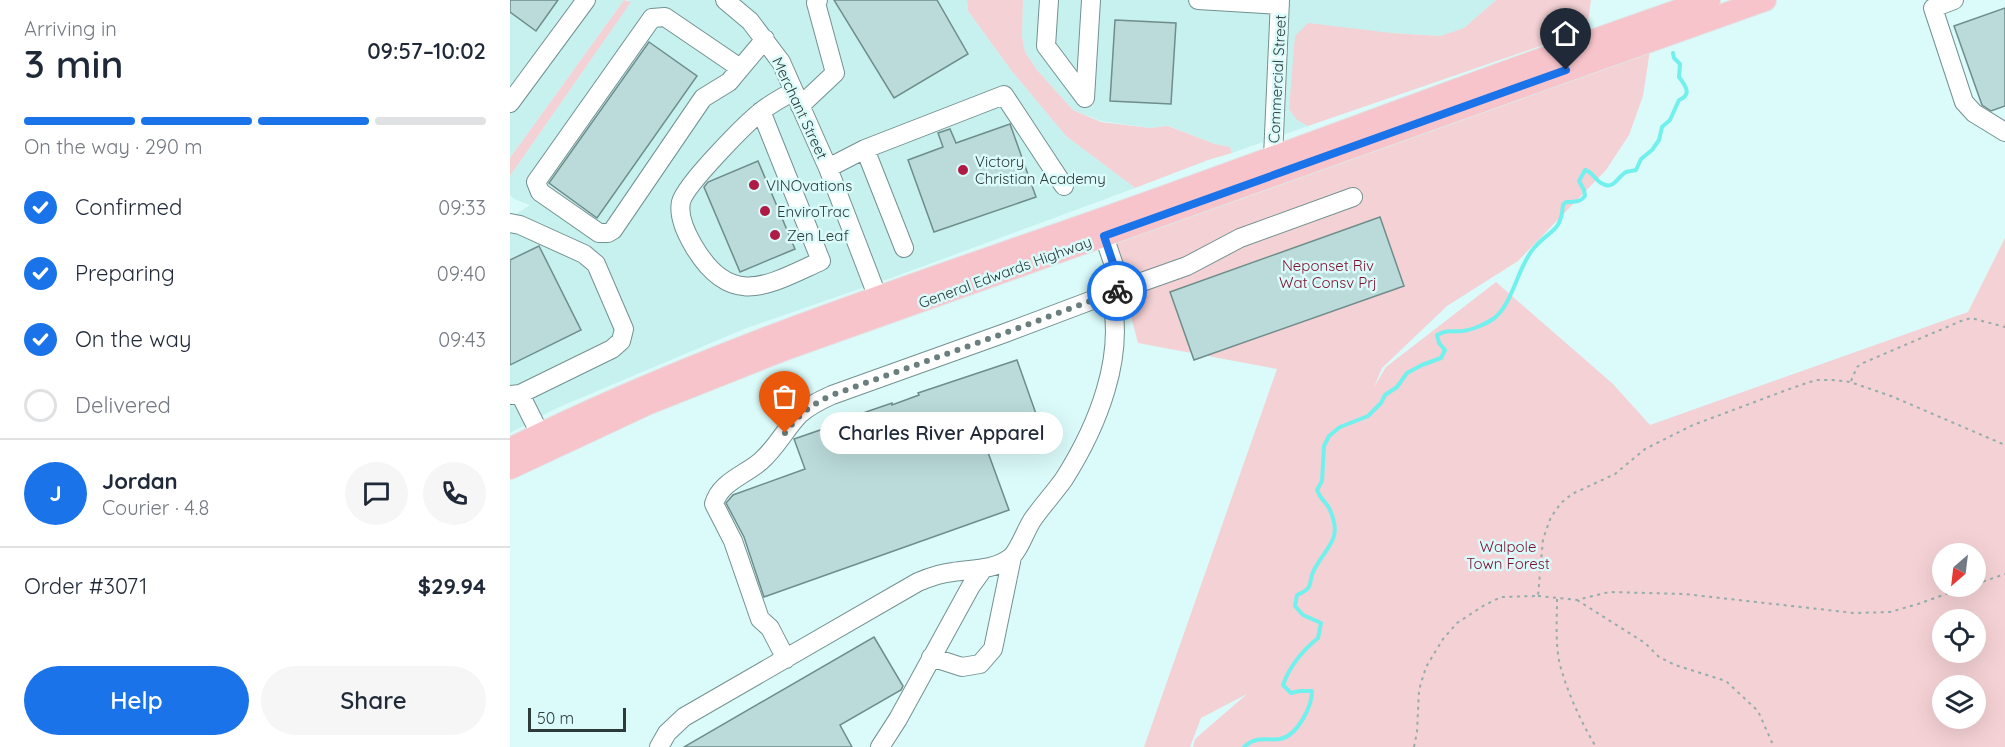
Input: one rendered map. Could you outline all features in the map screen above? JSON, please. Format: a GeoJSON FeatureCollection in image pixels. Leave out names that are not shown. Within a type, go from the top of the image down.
{"type":"FeatureCollection","features":[{"type":"Feature","properties":{"kind":"main road"},"geometry":{"type":"LineString","coordinates":[[1676,21],[1709,0]]}},
{"type":"Feature","properties":{"kind":"main road"},"geometry":{"type":"LineString","coordinates":[[1676,21],[1765,0]]}},
{"type":"Feature","properties":{"kind":"main road","name":"General Edwards Highway"},"geometry":{"type":"LineString","coordinates":[[510,449],[686,368],[1273,157],[1676,21]]}},
{"type":"Feature","properties":{"kind":"main road","name":"General Edwards Highway"},"geometry":{"type":"LineString","coordinates":[[510,468],[693,385],[780,351],[1104,236],[1676,21]]}},
{"type":"Feature","properties":{"kind":"street"},"geometry":{"type":"LineString","coordinates":[[510,103],[586,0]]}},
{"type":"Feature","properties":{"kind":"street"},"geometry":{"type":"LineString","coordinates":[[761,111],[821,261],[761,286],[743,287],[719,276],[698,253],[684,226],[681,203],[696,178],[761,111],[797,98],[836,73],[816,3],[818,0]]}},
{"type":"Feature","properties":{"kind":"street"},"geometry":{"type":"LineString","coordinates":[[1049,0],[1046,46],[1085,98],[1091,0]]}},
{"type":"Feature","properties":{"kind":"street"},"geometry":{"type":"LineString","coordinates":[[1198,0],[1280,3]]}},
{"type":"Feature","properties":{"kind":"street"},"geometry":{"type":"LineString","coordinates":[[1954,0],[1933,8],[1964,102],[1974,113],[2005,132]]}},
{"type":"Feature","properties":{"kind":"street","name":"Merchant Street"},"geometry":{"type":"LineString","coordinates":[[727,1],[750,21],[781,62],[828,168],[878,298]]}},
{"type":"Feature","properties":{"kind":"street","name":"Commercial Street"},"geometry":{"type":"LineString","coordinates":[[1273,157],[1280,3]]}},
{"type":"Feature","properties":{"kind":"street"},"geometry":{"type":"LineString","coordinates":[[740,68],[664,17],[652,18],[536,182],[540,192],[599,234],[613,230],[702,99],[729,82],[765,39]]}},
{"type":"Feature","properties":{"kind":"street"},"geometry":{"type":"LineString","coordinates":[[828,168],[865,149],[1004,95],[1064,186]]}},
{"type":"Feature","properties":{"kind":"street"},"geometry":{"type":"LineString","coordinates":[[865,149],[904,248]]}},
{"type":"Feature","properties":{"kind":"street"},"geometry":{"type":"LineString","coordinates":[[786,659],[771,628],[760,619],[733,541],[714,504],[716,494],[725,485],[761,461],[799,415],[813,404],[832,395],[1187,266],[1240,238],[1353,197]]}},
{"type":"Feature","properties":{"kind":"street"},"geometry":{"type":"LineString","coordinates":[[510,224],[520,225],[584,254],[596,264],[624,329],[621,341],[612,349],[515,394],[540,434]]}},
{"type":"Feature","properties":{"kind":"street"},"geometry":{"type":"LineString","coordinates":[[931,657],[962,667],[980,664],[993,650],[1012,557],[1033,519],[1065,477],[1105,396],[1115,340],[1116,291],[1104,236]]}},
{"type":"Feature","properties":{"kind":"street"},"geometry":{"type":"LineString","coordinates":[[659,747],[667,733],[684,717],[918,582],[932,576],[984,568],[1012,557]]}},
{"type":"Feature","properties":{"kind":"street"},"geometry":{"type":"LineString","coordinates":[[880,747],[898,719],[971,586],[984,568]]}},
{"type":"Feature","properties":{"kind":"path"},"geometry":{"type":"LineString","coordinates":[[1850,382],[1857,367],[1863,363],[1971,318],[2005,327]]}},
{"type":"Feature","properties":{"kind":"path"},"geometry":{"type":"LineString","coordinates":[[1538,596],[1543,540],[1551,517],[1561,503],[1572,494],[1615,474],[1645,449],[1694,425],[1816,380],[1850,382],[1892,396],[2005,445]]}},
{"type":"Feature","properties":{"kind":"path"},"geometry":{"type":"LineString","coordinates":[[1986,581],[2005,574]]}},
{"type":"Feature","properties":{"kind":"path"},"geometry":{"type":"LineString","coordinates":[[1414,747],[1419,690],[1426,667],[1443,639],[1457,623],[1501,597],[1538,596],[1576,600],[1608,592],[1676,594],[1854,613],[1890,612],[1938,597]]}},
{"type":"Feature","properties":{"kind":"path"},"geometry":{"type":"LineString","coordinates":[[1557,598],[1560,663],[1584,727],[1596,747]]}},
{"type":"Feature","properties":{"kind":"path"},"geometry":{"type":"LineString","coordinates":[[1576,600],[1645,643],[1659,657],[1675,665],[1726,681],[1758,711],[1774,747]]}},
{"type":"Feature","properties":{"kind":"shaded area"},"geometry":{"type":"Polygon","coordinates":[[[510,0],[624,0],[510,158],[510,0]]]}},
{"type":"Feature","properties":{"kind":"shaded area"},"geometry":{"type":"Polygon","coordinates":[[[628,0],[967,0],[968,11],[1011,70],[1066,136],[1135,188],[894,277],[744,329],[557,408],[510,433],[510,218],[530,205],[510,195],[510,176],[630,3],[628,0]]]}},
{"type":"Feature","properties":{"kind":"shaded area"},"geometry":{"type":"Polygon","coordinates":[[[1023,0],[1496,0],[1464,28],[1440,36],[1391,33],[1297,120],[1308,126],[1232,153],[1230,147],[1215,144],[1169,126],[1150,128],[1101,121],[1073,110],[1037,70],[1025,52],[1022,37],[1023,0]]]}},
{"type":"Feature","properties":{"kind":"green space"},"geometry":{"type":"Polygon","coordinates":[[[624,0],[631,2],[510,176],[510,158],[624,0]]]}},
{"type":"Feature","properties":{"kind":"green space"},"geometry":{"type":"Polygon","coordinates":[[[967,0],[1023,0],[1022,37],[1025,52],[1037,70],[1073,110],[1101,122],[1150,128],[1168,126],[1215,144],[1230,147],[1232,153],[1135,188],[1066,136],[1011,70],[968,11],[967,0]]]}},
{"type":"Feature","properties":{"kind":"green space"},"geometry":{"type":"Polygon","coordinates":[[[1496,0],[1591,0],[1587,30],[1308,126],[1297,120],[1289,109],[1295,36],[1308,23],[1391,33],[1440,36],[1464,28],[1496,0]]]}},
{"type":"Feature","properties":{"kind":"green space","name":"Walpole Town Forest"},"geometry":{"type":"Polygon","coordinates":[[[1650,50],[1643,96],[1629,135],[1606,170],[1518,261],[1447,306],[1382,368],[1374,387],[1386,367],[1496,282],[1613,384],[1650,425],[1968,312],[2005,238],[2005,747],[1193,747],[1195,739],[1247,694],[1201,718],[1190,747],[1144,747],[1277,369],[1138,343],[1110,238],[1650,50]]]}},
{"type":"Feature","properties":{"kind":"building"},"geometry":{"type":"Polygon","coordinates":[[[510,0],[558,0],[536,31],[510,12],[510,0]]]}},
{"type":"Feature","properties":{"kind":"building"},"geometry":{"type":"Polygon","coordinates":[[[834,0],[937,0],[968,54],[894,98],[834,0]]]}},
{"type":"Feature","properties":{"kind":"building"},"geometry":{"type":"Polygon","coordinates":[[[2005,8],[2005,106],[1991,111],[1982,105],[1954,26],[2005,8]]]}},
{"type":"Feature","properties":{"kind":"building"},"geometry":{"type":"Polygon","coordinates":[[[1115,20],[1176,23],[1171,104],[1110,101],[1115,20]]]}},
{"type":"Feature","properties":{"kind":"building"},"geometry":{"type":"Polygon","coordinates":[[[649,42],[697,76],[597,218],[549,183],[649,42]]]}},
{"type":"Feature","properties":{"kind":"building"},"geometry":{"type":"Polygon","coordinates":[[[1010,124],[1036,197],[934,232],[908,160],[943,147],[938,133],[950,129],[956,143],[1010,124]]]}},
{"type":"Feature","properties":{"kind":"building"},"geometry":{"type":"Polygon","coordinates":[[[758,161],[795,249],[740,272],[704,187],[708,182],[758,161]]]}},
{"type":"Feature","properties":{"kind":"building"},"geometry":{"type":"Polygon","coordinates":[[[1380,217],[1404,286],[1194,360],[1170,292],[1380,217]]]}},
{"type":"Feature","properties":{"kind":"building"},"geometry":{"type":"Polygon","coordinates":[[[539,246],[581,330],[510,365],[510,260],[539,246]]]}},
{"type":"Feature","properties":{"kind":"building"},"geometry":{"type":"Polygon","coordinates":[[[1017,360],[1041,428],[986,447],[1009,510],[764,597],[744,537],[726,503],[733,495],[805,469],[794,439],[823,429],[822,427],[892,403],[892,405],[919,395],[918,393],[1017,360]]]}},
{"type":"Feature","properties":{"kind":"building"},"geometry":{"type":"Polygon","coordinates":[[[874,637],[903,686],[901,690],[840,725],[852,747],[684,747],[874,637]]]}},
{"type":"Feature","properties":{"kind":"waterway"},"geometry":{"type":"LineString","coordinates":[[1244,747],[1257,740],[1286,737],[1298,727],[1311,698],[1312,691],[1291,693],[1283,685],[1297,659],[1318,638],[1321,623],[1303,615],[1295,606],[1297,595],[1309,587],[1312,574],[1334,536],[1334,520],[1317,490],[1322,481],[1324,446],[1329,436],[1340,427],[1368,416],[1381,403],[1385,395],[1397,387],[1407,373],[1441,358],[1445,350],[1439,343],[1437,335],[1447,331],[1474,328],[1490,321],[1500,313],[1528,256],[1560,221],[1563,205],[1566,202],[1579,201],[1585,196],[1579,181],[1585,170],[1605,185],[1612,184],[1626,172],[1636,170],[1641,159],[1659,140],[1662,127],[1670,120],[1679,100],[1687,93],[1679,77],[1680,64],[1674,58],[1673,53]]}},
{"type":"Feature","properties":{"kind":"way so far"},"geometry":{"type":"LineString","coordinates":[[785,433],[799,415],[813,404],[832,395],[1117,291]]}},
{"type":"Feature","properties":{"kind":"place","name":"Victory Christian Academy"},"geometry":{"type":"Point","coordinates":[963,170]}},
{"type":"Feature","properties":{"kind":"place","name":"VINOvations"},"geometry":{"type":"Point","coordinates":[754,185]}},
{"type":"Feature","properties":{"kind":"place","name":"EnviroTrac"},"geometry":{"type":"Point","coordinates":[765,211]}},
{"type":"Feature","properties":{"kind":"place","name":"Zen Leaf"},"geometry":{"type":"Point","coordinates":[775,235]}},
{"type":"Feature","properties":{"kind":"place","name":"Charles River Apparel"},"geometry":{"type":"Point","coordinates":[785,433]}},
{"type":"Feature","properties":{"kind":"route"},"geometry":{"type":"LineString","coordinates":[[1117,291],[1122,290],[1104,236],[1566,70]]}},
{"type":"Feature","properties":{"kind":"park label","name":"Neponset Riv Wat Consv Prj"},"geometry":{"type":"Point","coordinates":[1328,274]}}]}
